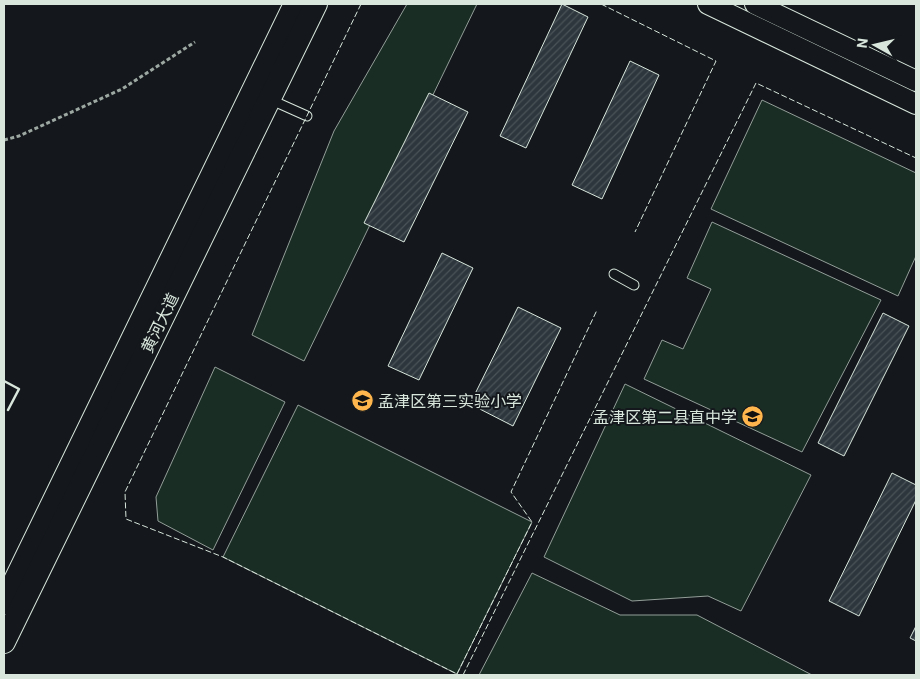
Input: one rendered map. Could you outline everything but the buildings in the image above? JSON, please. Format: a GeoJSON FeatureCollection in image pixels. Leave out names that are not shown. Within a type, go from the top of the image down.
{"type":"FeatureCollection","features":[{"type":"Feature","properties":{"kind":"main road","name":"黄河大道"},"geometry":{"type":"LineString","coordinates":[[4,603],[295,4]]}},
{"type":"Feature","properties":{"kind":"main road","name":"黄河大道"},"geometry":{"type":"LineString","coordinates":[[4,642],[316,4]]}},
{"type":"Feature","properties":{"kind":"street"},"geometry":{"type":"LineString","coordinates":[[708,4],[916,104]]}},
{"type":"Feature","properties":{"kind":"street"},"geometry":{"type":"LineString","coordinates":[[755,4],[916,81]]}},
{"type":"Feature","properties":{"kind":"lane"},"geometry":{"type":"LineString","coordinates":[[269,99],[307,116]]}},
{"type":"Feature","properties":{"kind":"lane"},"geometry":{"type":"LineString","coordinates":[[614,274],[634,285]]}},
{"type":"Feature","properties":{"kind":"path"},"geometry":{"type":"LineString","coordinates":[[4,140],[19,136],[122,89],[195,42]]}},
{"type":"Feature","properties":{"kind":"green space"},"geometry":{"type":"Polygon","coordinates":[[[407,4],[477,4],[304,361],[252,335],[334,131],[407,4]]]}},
{"type":"Feature","properties":{"kind":"green space"},"geometry":{"type":"Polygon","coordinates":[[[762,100],[916,173],[916,256],[898,296],[711,209],[762,100]]]}},
{"type":"Feature","properties":{"kind":"green space"},"geometry":{"type":"Polygon","coordinates":[[[712,222],[881,300],[802,452],[644,379],[662,340],[683,349],[711,289],[687,278],[712,222]]]}},
{"type":"Feature","properties":{"kind":"green space"},"geometry":{"type":"Polygon","coordinates":[[[215,367],[285,402],[213,550],[158,521],[156,497],[215,367]]]}},
{"type":"Feature","properties":{"kind":"green space"},"geometry":{"type":"Polygon","coordinates":[[[625,384],[811,475],[741,611],[708,596],[632,601],[544,557],[625,384]]]}},
{"type":"Feature","properties":{"kind":"green space"},"geometry":{"type":"Polygon","coordinates":[[[298,405],[532,522],[457,674],[223,557],[298,405]]]}},
{"type":"Feature","properties":{"kind":"green space"},"geometry":{"type":"Polygon","coordinates":[[[532,573],[620,615],[697,615],[812,675],[479,675],[532,573]]]}},
{"type":"Feature","properties":{"kind":"fence"},"geometry":{"type":"LineString","coordinates":[[361,4],[125,492],[126,519],[223,557],[457,674],[532,522],[511,492],[597,310]]}},
{"type":"Feature","properties":{"kind":"fence"},"geometry":{"type":"LineString","coordinates":[[601,4],[716,61],[635,232]]}},
{"type":"Feature","properties":{"kind":"fence"},"geometry":{"type":"LineString","coordinates":[[463,675],[756,83],[916,158]]}},
{"type":"Feature","properties":{"kind":"wall"},"geometry":{"type":"LineString","coordinates":[[4,381],[19,389],[8,410]]}},
{"type":"Feature","properties":{"kind":"place","name":"孟津区第三实验小学"},"geometry":{"type":"Point","coordinates":[362,401]}},
{"type":"Feature","properties":{"kind":"place","name":"孟津区第二县直中学"},"geometry":{"type":"Point","coordinates":[753,417]}}]}
